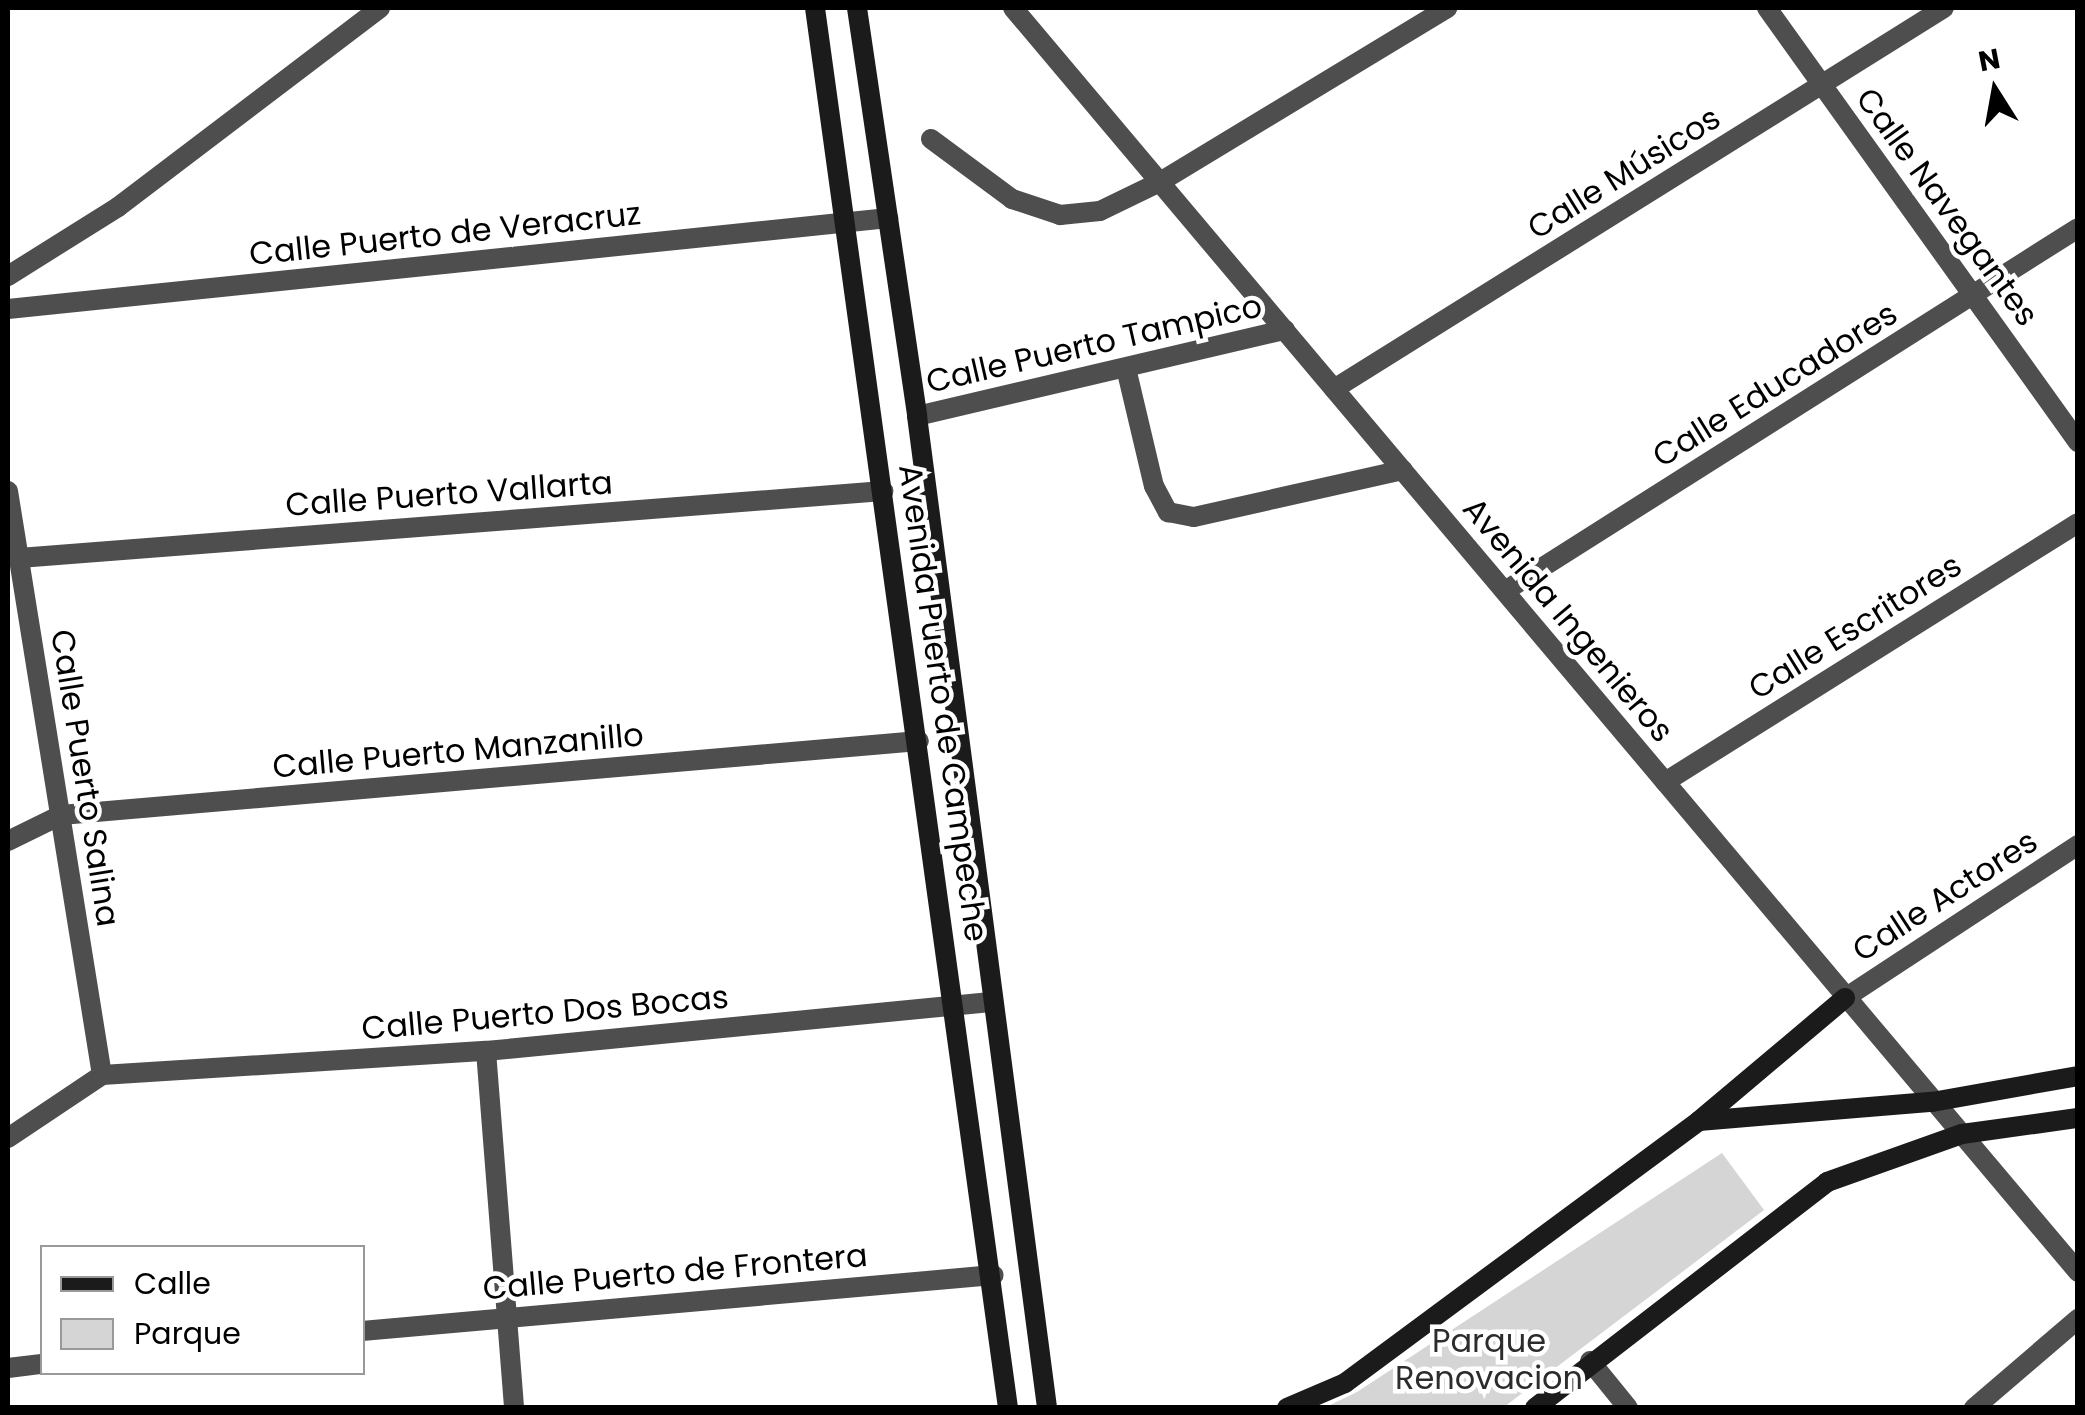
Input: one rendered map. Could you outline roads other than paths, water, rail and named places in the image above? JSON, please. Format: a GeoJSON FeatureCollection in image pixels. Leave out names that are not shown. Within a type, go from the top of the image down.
{"type":"FeatureCollection","features":[{"type":"Feature","properties":{"kind":"main road","name":"Avenida Puerto de Campeche"},"geometry":{"type":"LineString","coordinates":[[816,8],[994,1275],[1008,1408]]}},
{"type":"Feature","properties":{"kind":"main road","name":"Avenida Puerto de Campeche"},"geometry":{"type":"LineString","coordinates":[[858,8],[917,416],[1047,1408]]}},
{"type":"Feature","properties":{"kind":"main road"},"geometry":{"type":"LineString","coordinates":[[1287,1408],[1345,1382],[1699,1121],[1844,998]]}},
{"type":"Feature","properties":{"kind":"main road"},"geometry":{"type":"LineString","coordinates":[[1699,1121],[1932,1102],[2078,1076]]}},
{"type":"Feature","properties":{"kind":"main road"},"geometry":{"type":"LineString","coordinates":[[1535,1408],[1590,1361],[1827,1182],[1962,1134],[2078,1118]]}},
{"type":"Feature","properties":{"kind":"street"},"geometry":{"type":"LineString","coordinates":[[8,276],[118,208],[380,8]]}},
{"type":"Feature","properties":{"kind":"street","name":"Avenida Ingenieros"},"geometry":{"type":"LineString","coordinates":[[1013,8],[2078,1272]]}},
{"type":"Feature","properties":{"kind":"street"},"geometry":{"type":"LineString","coordinates":[[931,139],[1012,199],[1060,215],[1100,211],[1160,182],[1447,8]]}},
{"type":"Feature","properties":{"kind":"street","name":"Calle Navegantes"},"geometry":{"type":"LineString","coordinates":[[1767,8],[2078,442]]}},
{"type":"Feature","properties":{"kind":"street","name":"Calle Músicos"},"geometry":{"type":"LineString","coordinates":[[1334,389],[1944,8]]}},
{"type":"Feature","properties":{"kind":"street","name":"Calle Puerto de Veracruz"},"geometry":{"type":"LineString","coordinates":[[8,309],[888,218]]}},
{"type":"Feature","properties":{"kind":"street","name":"Calle Educadores"},"geometry":{"type":"LineString","coordinates":[[1505,591],[2078,228]]}},
{"type":"Feature","properties":{"kind":"street","name":"Calle Puerto Tampico"},"geometry":{"type":"LineString","coordinates":[[917,416],[1285,330]]}},
{"type":"Feature","properties":{"kind":"street"},"geometry":{"type":"LineString","coordinates":[[1126,368],[1154,486],[1168,512],[1194,516],[1402,470]]}},
{"type":"Feature","properties":{"kind":"street","name":"Calle Puerto Vallarta"},"geometry":{"type":"LineString","coordinates":[[19,558],[883,491]]}},
{"type":"Feature","properties":{"kind":"street","name":"Calle Puerto Salina"},"geometry":{"type":"LineString","coordinates":[[8,493],[102,1075]]}},
{"type":"Feature","properties":{"kind":"street","name":"Calle Escritores"},"geometry":{"type":"LineString","coordinates":[[1665,782],[2078,523]]}},
{"type":"Feature","properties":{"kind":"street","name":"Calle Puerto Manzanillo"},"geometry":{"type":"LineString","coordinates":[[8,840],[61,815],[918,741]]}},
{"type":"Feature","properties":{"kind":"street","name":"Calle Actores"},"geometry":{"type":"LineString","coordinates":[[1844,998],[2078,845]]}},
{"type":"Feature","properties":{"kind":"street","name":"Calle Puerto Dos Bocas"},"geometry":{"type":"LineString","coordinates":[[102,1075],[486,1051],[991,1002]]}},
{"type":"Feature","properties":{"kind":"street"},"geometry":{"type":"LineString","coordinates":[[486,1051],[514,1408]]}},
{"type":"Feature","properties":{"kind":"street"},"geometry":{"type":"LineString","coordinates":[[8,1138],[102,1075]]}},
{"type":"Feature","properties":{"kind":"street","name":"Calle Puerto de Frontera"},"geometry":{"type":"LineString","coordinates":[[365,1331],[994,1275]]}},
{"type":"Feature","properties":{"kind":"street"},"geometry":{"type":"LineString","coordinates":[[1974,1408],[2078,1319]]}},
{"type":"Feature","properties":{"kind":"street"},"geometry":{"type":"LineString","coordinates":[[1590,1361],[1628,1408]]}},
{"type":"Feature","properties":{"kind":"street"},"geometry":{"type":"LineString","coordinates":[[8,1368],[40,1364]]}},
{"type":"Feature","properties":{"kind":"park label","name":"Parque Renovacion"},"geometry":{"type":"Point","coordinates":[1489,1360]}}]}
